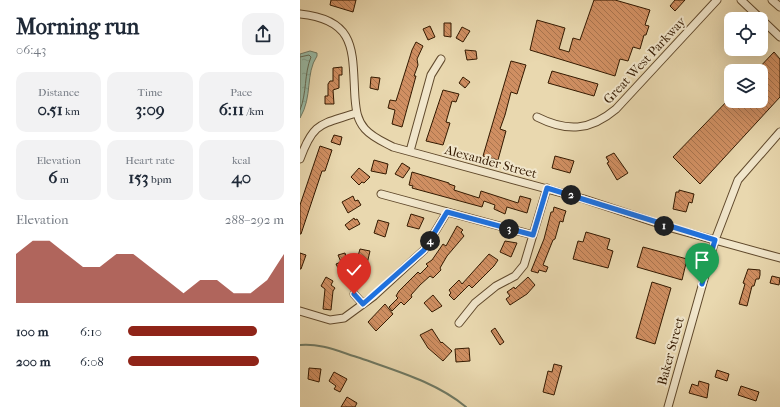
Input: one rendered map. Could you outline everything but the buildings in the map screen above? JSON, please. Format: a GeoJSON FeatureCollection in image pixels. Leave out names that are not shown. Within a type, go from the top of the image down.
{"type":"FeatureCollection","features":[{"type":"Feature","properties":{"kind":"street","name":"Great West Parkway"},"geometry":{"type":"LineString","coordinates":[[537,117],[553,125],[571,128],[588,125],[605,118],[616,109],[717,0]]}},
{"type":"Feature","properties":{"kind":"street"},"geometry":{"type":"LineString","coordinates":[[740,0],[780,37]]}},
{"type":"Feature","properties":{"kind":"street"},"geometry":{"type":"LineString","coordinates":[[772,0],[780,7]]}},
{"type":"Feature","properties":{"kind":"street","name":"Alexander Street"},"geometry":{"type":"LineString","coordinates":[[300,14],[316,16],[337,26],[347,37],[353,53],[356,114],[365,130],[377,139],[393,147],[547,188],[715,240],[780,258]]}},
{"type":"Feature","properties":{"kind":"street"},"geometry":{"type":"LineString","coordinates":[[410,151],[432,75],[441,59]]}},
{"type":"Feature","properties":{"kind":"street"},"geometry":{"type":"LineString","coordinates":[[300,159],[312,131],[321,125],[356,114]]}},
{"type":"Feature","properties":{"kind":"street","name":"Baker Street"},"geometry":{"type":"LineString","coordinates":[[668,407],[715,240],[738,180],[780,132]]}},
{"type":"Feature","properties":{"kind":"street"},"geometry":{"type":"LineString","coordinates":[[459,323],[475,302],[496,286],[515,276],[524,266],[547,188]]}},
{"type":"Feature","properties":{"kind":"street"},"geometry":{"type":"LineString","coordinates":[[381,194],[533,235]]}},
{"type":"Feature","properties":{"kind":"street"},"geometry":{"type":"LineString","coordinates":[[300,311],[330,320],[344,318],[363,304],[424,250],[447,212]]}},
{"type":"Feature","properties":{"kind":"street"},"geometry":{"type":"LineString","coordinates":[[354,294],[363,304]]}},
{"type":"Feature","properties":{"kind":"water"},"geometry":{"type":"Polygon","coordinates":[[[310,51],[317,53],[317,56],[311,70],[306,102],[300,118],[300,54],[310,51]]]}},
{"type":"Feature","properties":{"kind":"waterway"},"geometry":{"type":"LineString","coordinates":[[300,345],[315,345],[330,348],[415,378],[442,391],[466,407]]}},
{"type":"Feature","properties":{"kind":"route"},"geometry":{"type":"LineString","coordinates":[[354,294],[363,304],[374,296],[424,250],[447,212],[533,235],[547,188],[675,229],[715,240],[702,284]]}}]}
